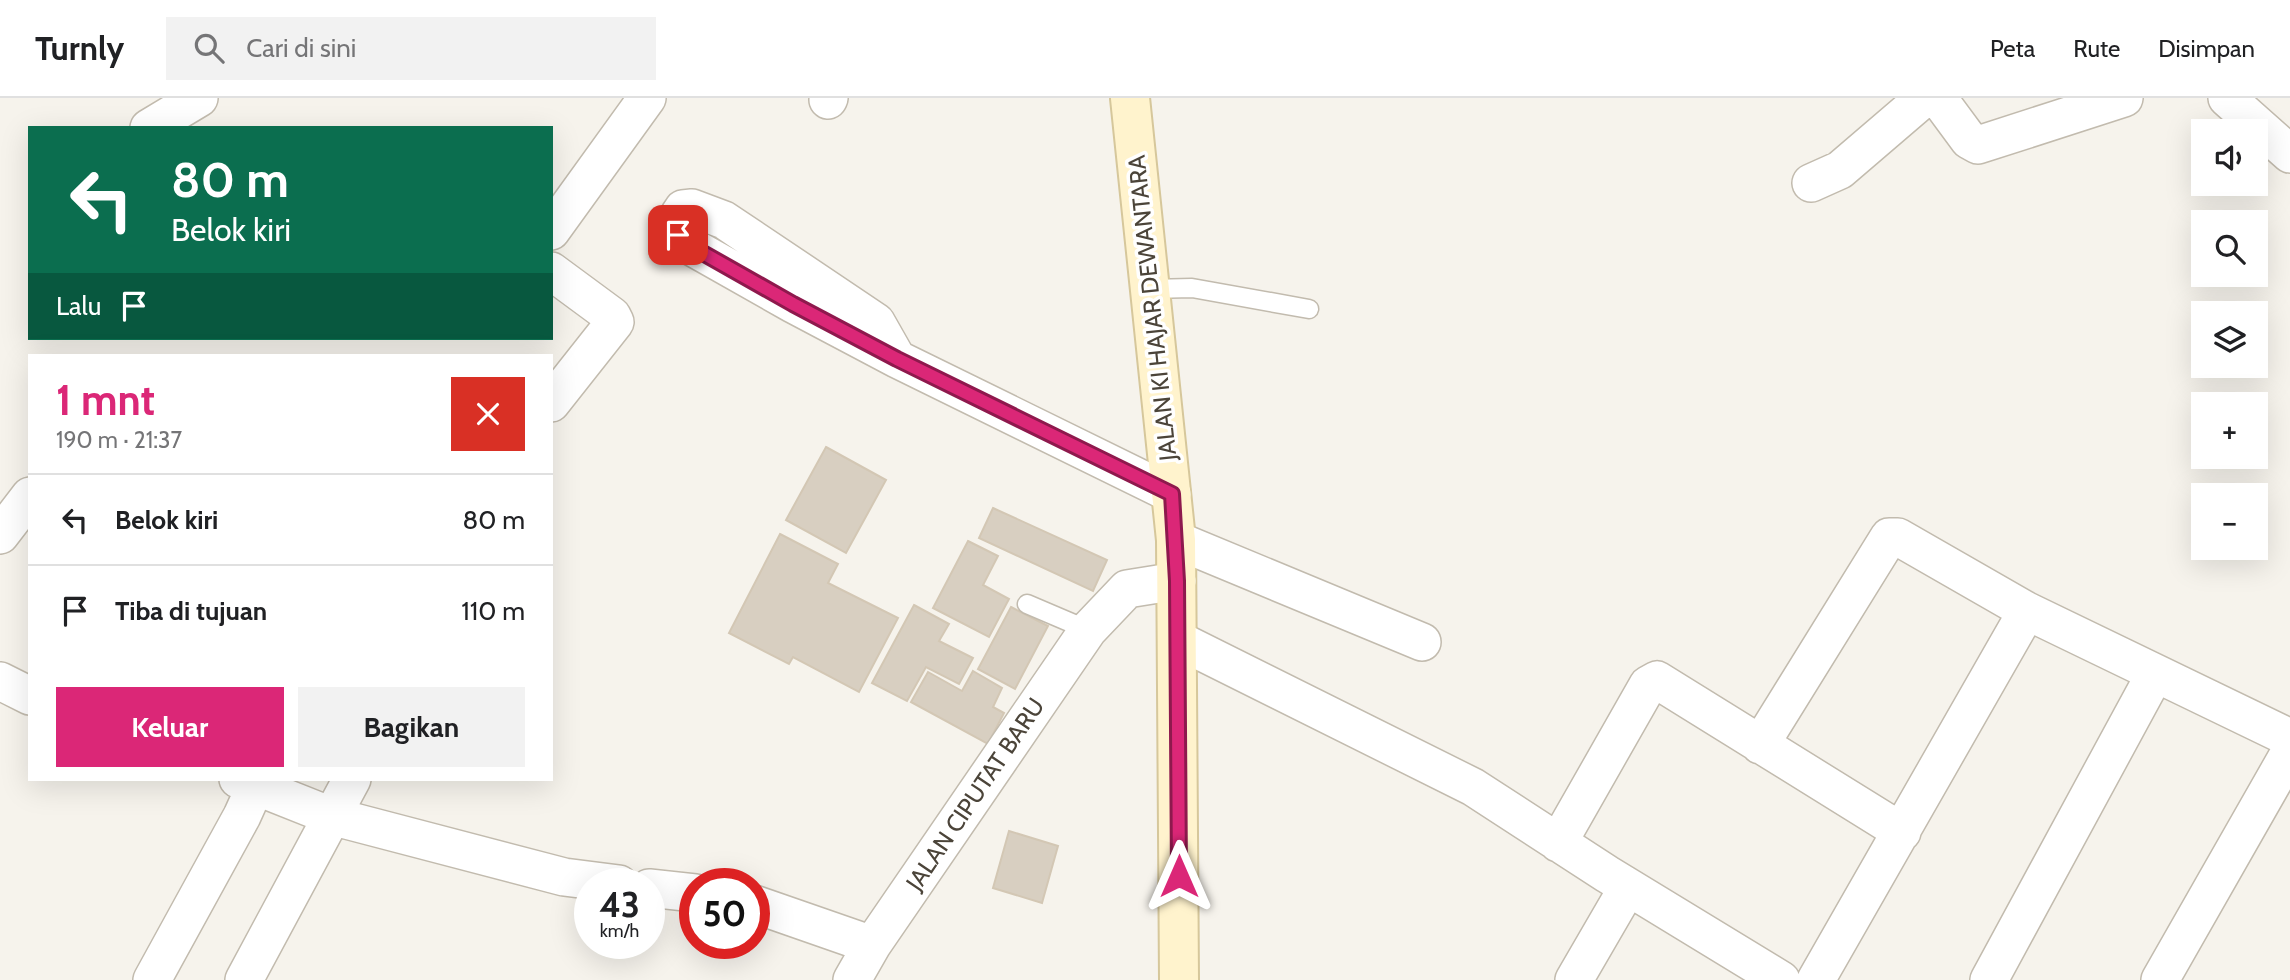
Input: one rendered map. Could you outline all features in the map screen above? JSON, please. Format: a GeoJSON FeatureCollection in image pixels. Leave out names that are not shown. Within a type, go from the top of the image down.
{"type":"FeatureCollection","features":[{"type":"Feature","properties":{"kind":"main road","name":"JALAN KI HAJAR DEWANTARA"},"geometry":{"type":"LineString","coordinates":[[1129,98],[1176,540],[1179,980]]}},
{"type":"Feature","properties":{"kind":"street"},"geometry":{"type":"LineString","coordinates":[[152,126],[199,98]]}},
{"type":"Feature","properties":{"kind":"street"},"geometry":{"type":"LineString","coordinates":[[553,228],[647,98]]}},
{"type":"Feature","properties":{"kind":"street"},"geometry":{"type":"LineString","coordinates":[[1811,183],[1840,170],[1924,98]]}},
{"type":"Feature","properties":{"kind":"street"},"geometry":{"type":"LineString","coordinates":[[1938,98],[1969,140],[1978,145],[2124,98]]}},
{"type":"Feature","properties":{"kind":"street"},"geometry":{"type":"LineString","coordinates":[[2227,98],[2290,153]]}},
{"type":"Feature","properties":{"kind":"street"},"geometry":{"type":"LineString","coordinates":[[897,359],[876,322],[724,220],[692,208],[683,209],[678,216],[678,235],[687,244],[793,304],[897,359],[1172,494]]}},
{"type":"Feature","properties":{"kind":"street"},"geometry":{"type":"LineString","coordinates":[[553,272],[612,316],[615,322],[553,400]]}},
{"type":"Feature","properties":{"kind":"street"},"geometry":{"type":"LineString","coordinates":[[0,535],[28,499]]}},
{"type":"Feature","properties":{"kind":"street"},"geometry":{"type":"LineString","coordinates":[[1760,745],[1891,536],[1898,537],[2027,611],[2290,738]]}},
{"type":"Feature","properties":{"kind":"street"},"geometry":{"type":"LineString","coordinates":[[1176,540],[1422,642]]}},
{"type":"Feature","properties":{"kind":"street","name":"JALAN CIPUTAT BARU"},"geometry":{"type":"LineString","coordinates":[[852,980],[872,945],[1088,630],[1126,589],[1177,581]]}},
{"type":"Feature","properties":{"kind":"street"},"geometry":{"type":"LineString","coordinates":[[1816,980],[2027,611]]}},
{"type":"Feature","properties":{"kind":"street"},"geometry":{"type":"LineString","coordinates":[[1178,640],[1473,787],[1628,887],[1781,980]]}},
{"type":"Feature","properties":{"kind":"street"},"geometry":{"type":"LineString","coordinates":[[1989,980],[2155,674]]}},
{"type":"Feature","properties":{"kind":"street"},"geometry":{"type":"LineString","coordinates":[[1558,843],[1650,682],[1657,680],[1902,832]]}},
{"type":"Feature","properties":{"kind":"street"},"geometry":{"type":"LineString","coordinates":[[0,681],[28,695]]}},
{"type":"Feature","properties":{"kind":"street"},"geometry":{"type":"LineString","coordinates":[[2160,980],[2290,752]]}},
{"type":"Feature","properties":{"kind":"street"},"geometry":{"type":"LineString","coordinates":[[244,980],[351,781]]}},
{"type":"Feature","properties":{"kind":"street"},"geometry":{"type":"LineString","coordinates":[[152,980],[242,816],[247,782],[331,816],[574,878]]}},
{"type":"Feature","properties":{"kind":"street"},"geometry":{"type":"LineString","coordinates":[[1574,980],[1628,887]]}},
{"type":"Feature","properties":{"kind":"street"},"geometry":{"type":"LineString","coordinates":[[770,910],[872,945]]}},
{"type":"Feature","properties":{"kind":"lane"},"geometry":{"type":"LineString","coordinates":[[1150,289],[1192,288],[1309,309]]}},
{"type":"Feature","properties":{"kind":"lane"},"geometry":{"type":"LineString","coordinates":[[1027,604],[1088,630]]}},
{"type":"Feature","properties":{"kind":"building"},"geometry":{"type":"Polygon","coordinates":[[[826,447],[886,480],[846,553],[786,520],[826,447]]]}},
{"type":"Feature","properties":{"kind":"building"},"geometry":{"type":"Polygon","coordinates":[[[993,508],[1107,560],[1093,591],[979,538],[993,508]]]}},
{"type":"Feature","properties":{"kind":"building"},"geometry":{"type":"Polygon","coordinates":[[[780,534],[838,564],[828,583],[898,618],[859,692],[793,657],[789,664],[729,633],[780,534]]]}},
{"type":"Feature","properties":{"kind":"building"},"geometry":{"type":"Polygon","coordinates":[[[968,541],[998,556],[983,585],[1009,599],[989,637],[933,608],[968,541]]]}},
{"type":"Feature","properties":{"kind":"building"},"geometry":{"type":"Polygon","coordinates":[[[914,605],[949,624],[939,641],[973,658],[959,684],[926,667],[907,701],[872,683],[914,605]]]}},
{"type":"Feature","properties":{"kind":"building"},"geometry":{"type":"Polygon","coordinates":[[[1011,607],[1048,626],[1015,689],[978,669],[1011,607]]]}},
{"type":"Feature","properties":{"kind":"building"},"geometry":{"type":"Polygon","coordinates":[[[973,671],[1002,688],[993,707],[1004,713],[988,744],[911,702],[928,672],[962,691],[973,671]]]}},
{"type":"Feature","properties":{"kind":"building"},"geometry":{"type":"Polygon","coordinates":[[[1009,831],[1058,846],[1042,903],[993,888],[1009,831]]]}},
{"type":"Feature","properties":{"kind":"route"},"geometry":{"type":"LineString","coordinates":[[678,235],[687,244],[897,359],[1172,494],[1177,581],[1179,876]]}}]}
